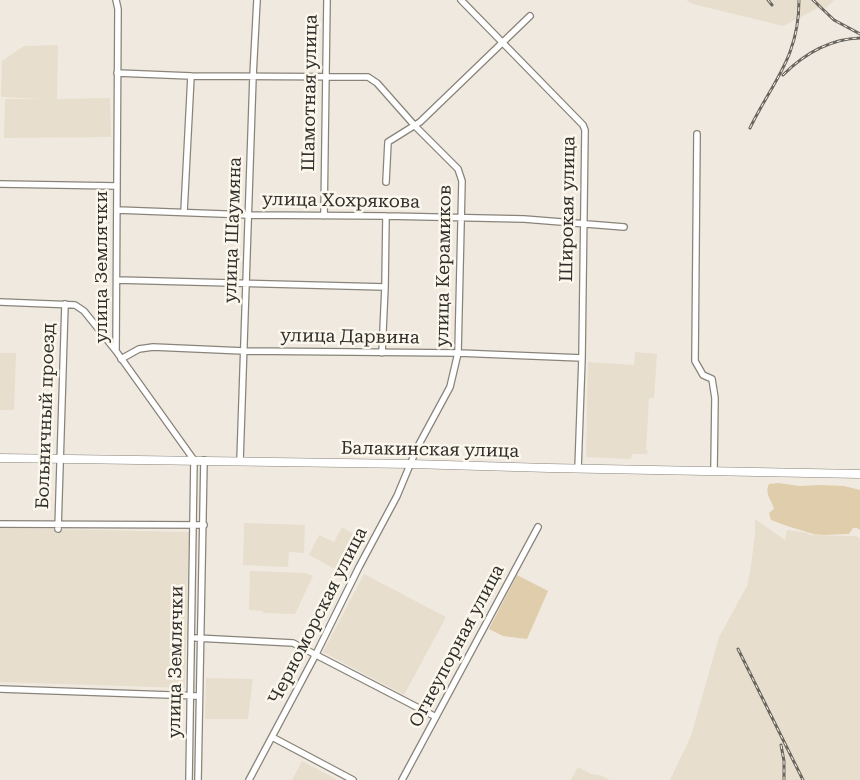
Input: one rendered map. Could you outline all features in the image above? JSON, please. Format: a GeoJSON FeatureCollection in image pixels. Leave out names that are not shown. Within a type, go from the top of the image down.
{"type":"FeatureCollection","features":[{"type":"Feature","properties":{"kind":"main road","name":"Балакинская улица"},"geometry":{"type":"LineString","coordinates":[[0,458],[204,460],[860,474]]}},
{"type":"Feature","properties":{"kind":"street","name":"улица Землячки"},"geometry":{"type":"LineString","coordinates":[[116,0],[118,9],[116,351],[194,460],[189,780]]}},
{"type":"Feature","properties":{"kind":"street","name":"улица Шаумяна"},"geometry":{"type":"LineString","coordinates":[[240,461],[257,0]]}},
{"type":"Feature","properties":{"kind":"street","name":"Шамотная улица"},"geometry":{"type":"LineString","coordinates":[[324,216],[326,0]]}},
{"type":"Feature","properties":{"kind":"street","name":"Широкая улица"},"geometry":{"type":"LineString","coordinates":[[461,0],[583,125],[585,130],[582,358],[578,469]]}},
{"type":"Feature","properties":{"kind":"street"},"geometry":{"type":"LineString","coordinates":[[386,182],[388,142],[415,126],[530,16]]}},
{"type":"Feature","properties":{"kind":"street","name":"улица Керамиков"},"geometry":{"type":"LineString","coordinates":[[117,73],[191,76],[368,77],[377,83],[415,126],[458,169],[462,181],[458,353],[450,387],[410,464]]}},
{"type":"Feature","properties":{"kind":"street"},"geometry":{"type":"LineString","coordinates":[[184,212],[191,76]]}},
{"type":"Feature","properties":{"kind":"street"},"geometry":{"type":"LineString","coordinates":[[697,134],[695,361],[704,375],[712,379],[715,398],[714,470]]}},
{"type":"Feature","properties":{"kind":"street"},"geometry":{"type":"LineString","coordinates":[[0,184],[117,186]]}},
{"type":"Feature","properties":{"kind":"street","name":"улица Хохрякова"},"geometry":{"type":"LineString","coordinates":[[117,210],[249,215],[462,218],[624,227]]}},
{"type":"Feature","properties":{"kind":"street"},"geometry":{"type":"LineString","coordinates":[[382,353],[386,216]]}},
{"type":"Feature","properties":{"kind":"street"},"geometry":{"type":"LineString","coordinates":[[117,280],[385,287]]}},
{"type":"Feature","properties":{"kind":"street"},"geometry":{"type":"LineString","coordinates":[[0,302],[76,305],[84,311],[116,351]]}},
{"type":"Feature","properties":{"kind":"street","name":"Больничный проезд"},"geometry":{"type":"LineString","coordinates":[[58,527],[65,304]]}},
{"type":"Feature","properties":{"kind":"street","name":"улица Дарвина"},"geometry":{"type":"LineString","coordinates":[[121,359],[139,349],[153,347],[244,351],[458,353],[582,358]]}},
{"type":"Feature","properties":{"kind":"street","name":"улица Землячки"},"geometry":{"type":"LineString","coordinates":[[198,780],[204,460]]}},
{"type":"Feature","properties":{"kind":"street","name":"Черноморская улица"},"geometry":{"type":"LineString","coordinates":[[249,780],[397,496],[410,464]]}},
{"type":"Feature","properties":{"kind":"street"},"geometry":{"type":"LineString","coordinates":[[0,524],[58,527],[204,525]]}},
{"type":"Feature","properties":{"kind":"street","name":"Огнеупорная улица"},"geometry":{"type":"LineString","coordinates":[[402,780],[538,526]]}},
{"type":"Feature","properties":{"kind":"street"},"geometry":{"type":"LineString","coordinates":[[192,638],[293,643],[436,717]]}},
{"type":"Feature","properties":{"kind":"street"},"geometry":{"type":"LineString","coordinates":[[0,689],[199,696]]}},
{"type":"Feature","properties":{"kind":"street"},"geometry":{"type":"LineString","coordinates":[[272,737],[353,780]]}},
{"type":"Feature","properties":{"kind":"shaded area"},"geometry":{"type":"Polygon","coordinates":[[[686,0],[834,0],[826,8],[822,6],[783,26],[693,4],[686,0]]]}},
{"type":"Feature","properties":{"kind":"shaded area"},"geometry":{"type":"Polygon","coordinates":[[[58,45],[57,99],[110,98],[111,137],[4,138],[5,99],[44,99],[1,97],[2,61],[24,46],[58,45]]]}},
{"type":"Feature","properties":{"kind":"shaded area"},"geometry":{"type":"Polygon","coordinates":[[[635,352],[657,354],[654,398],[649,398],[647,454],[632,454],[631,459],[586,457],[588,362],[634,365],[635,352]]]}},
{"type":"Feature","properties":{"kind":"shaded area"},"geometry":{"type":"Polygon","coordinates":[[[0,353],[16,353],[14,410],[0,410],[0,353]]]}},
{"type":"Feature","properties":{"kind":"shaded area"},"geometry":{"type":"Polygon","coordinates":[[[778,483],[799,486],[844,486],[860,490],[860,530],[853,528],[849,534],[817,535],[771,520],[769,513],[774,509],[767,491],[769,484],[778,483]]]}},
{"type":"Feature","properties":{"kind":"shaded area"},"geometry":{"type":"Polygon","coordinates":[[[755,519],[785,540],[787,530],[808,533],[809,535],[856,536],[860,539],[860,780],[670,780],[691,736],[719,637],[747,586],[755,535],[755,519]]]}},
{"type":"Feature","properties":{"kind":"shaded area"},"geometry":{"type":"Polygon","coordinates":[[[244,523],[305,525],[304,553],[289,552],[288,567],[243,565],[244,523]]]}},
{"type":"Feature","properties":{"kind":"shaded area"},"geometry":{"type":"Polygon","coordinates":[[[342,527],[363,540],[344,574],[309,555],[319,535],[334,542],[342,527]]]}},
{"type":"Feature","properties":{"kind":"shaded area"},"geometry":{"type":"Polygon","coordinates":[[[0,528],[189,532],[185,688],[0,682],[0,528]]]}},
{"type":"Feature","properties":{"kind":"shaded area"},"geometry":{"type":"Polygon","coordinates":[[[250,571],[305,573],[313,576],[295,614],[263,613],[263,611],[249,610],[250,571]]]}},
{"type":"Feature","properties":{"kind":"shaded area"},"geometry":{"type":"Polygon","coordinates":[[[364,574],[446,617],[404,695],[323,652],[364,574]]]}},
{"type":"Feature","properties":{"kind":"shaded area"},"geometry":{"type":"Polygon","coordinates":[[[517,575],[548,591],[527,639],[503,636],[489,629],[517,575]]]}},
{"type":"Feature","properties":{"kind":"shaded area"},"geometry":{"type":"Polygon","coordinates":[[[206,678],[253,679],[248,719],[205,719],[206,678]]]}},
{"type":"Feature","properties":{"kind":"shaded area"},"geometry":{"type":"Polygon","coordinates":[[[302,761],[338,780],[292,780],[302,761]]]}},
{"type":"Feature","properties":{"kind":"shaded area"},"geometry":{"type":"Polygon","coordinates":[[[578,767],[591,774],[600,775],[610,780],[571,780],[578,767]]]}},
{"type":"Feature","properties":{"kind":"railway"},"geometry":{"type":"LineString","coordinates":[[768,0],[772,5]]}},
{"type":"Feature","properties":{"kind":"railway"},"geometry":{"type":"LineString","coordinates":[[750,128],[790,53],[798,20],[799,0]]}},
{"type":"Feature","properties":{"kind":"railway"},"geometry":{"type":"LineString","coordinates":[[813,0],[834,20],[860,34]]}},
{"type":"Feature","properties":{"kind":"railway"},"geometry":{"type":"LineString","coordinates":[[783,75],[791,67],[818,49],[838,41],[860,38]]}},
{"type":"Feature","properties":{"kind":"railway"},"geometry":{"type":"LineString","coordinates":[[738,649],[803,780]]}},
{"type":"Feature","properties":{"kind":"railway"},"geometry":{"type":"LineString","coordinates":[[781,745],[784,761],[784,780]]}}]}
